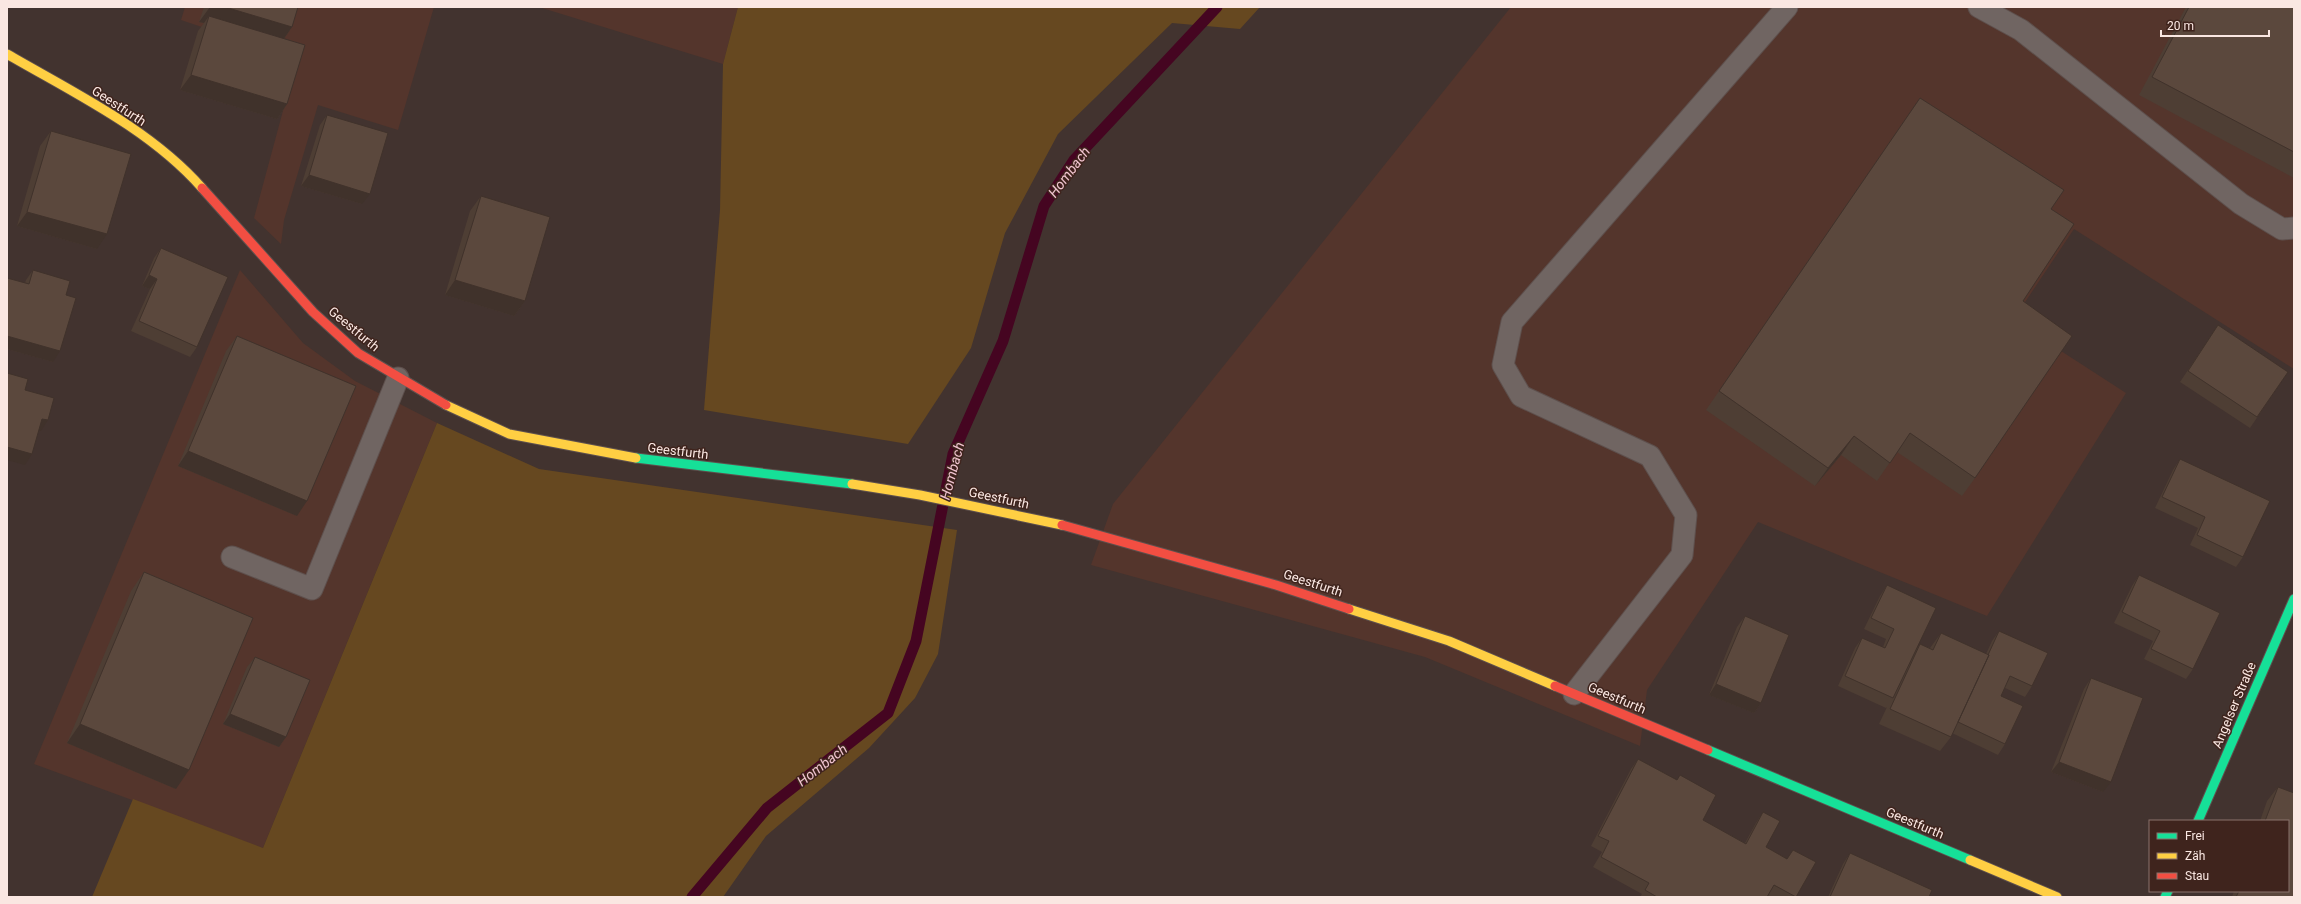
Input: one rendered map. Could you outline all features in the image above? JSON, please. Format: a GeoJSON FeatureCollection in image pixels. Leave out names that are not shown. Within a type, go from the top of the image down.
{"type":"FeatureCollection","features":[{"type":"Feature","properties":{"kind":"street","name":"Geestfurth"},"geometry":{"type":"LineString","coordinates":[[7,54],[114,117],[181,164],[313,312],[358,353],[398,378],[454,409],[509,434],[655,462],[825,479],[920,495],[1058,524],[1276,585],[1449,642],[2057,897]]}},
{"type":"Feature","properties":{"kind":"street","name":"Angelser Straße"},"geometry":{"type":"LineString","coordinates":[[2198,820],[2294,599]]}},
{"type":"Feature","properties":{"kind":"lane"},"geometry":{"type":"LineString","coordinates":[[1574,694],[1682,555],[1686,515],[1650,456],[1521,396],[1503,365],[1512,322],[1788,7]]}},
{"type":"Feature","properties":{"kind":"lane"},"geometry":{"type":"LineString","coordinates":[[1979,7],[2021,30],[2241,204],[2282,229],[2294,228]]}},
{"type":"Feature","properties":{"kind":"lane"},"geometry":{"type":"LineString","coordinates":[[232,557],[312,589],[398,378]]}},
{"type":"Feature","properties":{"kind":"shaded area"},"geometry":{"type":"Polygon","coordinates":[[[185,7],[434,7],[398,130],[318,105],[284,220],[281,244],[254,218],[297,59],[181,20],[185,7]]]}},
{"type":"Feature","properties":{"kind":"shaded area"},"geometry":{"type":"Polygon","coordinates":[[[539,7],[738,7],[723,64],[539,7]]]}},
{"type":"Feature","properties":{"kind":"shaded area"},"geometry":{"type":"Polygon","coordinates":[[[738,7],[1260,7],[1240,29],[1172,23],[1058,134],[1005,233],[971,348],[908,444],[704,410],[720,210],[723,64],[738,7]]]}},
{"type":"Feature","properties":{"kind":"shaded area"},"geometry":{"type":"Polygon","coordinates":[[[1511,7],[2294,7],[2294,369],[2074,229],[2013,320],[2126,393],[1987,616],[1758,522],[1647,690],[1640,746],[1425,657],[1091,565],[1113,504],[1511,7]]]}},
{"type":"Feature","properties":{"kind":"shaded area"},"geometry":{"type":"Polygon","coordinates":[[[240,270],[303,343],[355,381],[437,423],[263,848],[34,764],[240,270]]]}},
{"type":"Feature","properties":{"kind":"shaded area"},"geometry":{"type":"Polygon","coordinates":[[[437,423],[539,469],[957,530],[938,654],[915,698],[869,748],[766,836],[723,897],[92,897],[133,799],[263,848],[437,423]]]}},
{"type":"Feature","properties":{"kind":"building"},"geometry":{"type":"Polygon","coordinates":[[[225,7],[298,7],[292,27],[225,7]]]}},
{"type":"Feature","properties":{"kind":"building"},"geometry":{"type":"Polygon","coordinates":[[[2189,7],[2294,7],[2294,152],[2152,77],[2189,7]]]}},
{"type":"Feature","properties":{"kind":"building"},"geometry":{"type":"Polygon","coordinates":[[[209,16],[305,45],[287,104],[191,75],[209,16]]]}},
{"type":"Feature","properties":{"kind":"building"},"geometry":{"type":"Polygon","coordinates":[[[1920,98],[2064,190],[2051,209],[2074,224],[2023,301],[2072,336],[1975,478],[1910,433],[1890,463],[1854,436],[1828,468],[1719,391],[1920,98]]]}},
{"type":"Feature","properties":{"kind":"building"},"geometry":{"type":"Polygon","coordinates":[[[327,115],[388,133],[370,194],[309,175],[327,115]]]}},
{"type":"Feature","properties":{"kind":"building"},"geometry":{"type":"Polygon","coordinates":[[[51,131],[131,154],[107,234],[27,212],[51,131]]]}},
{"type":"Feature","properties":{"kind":"building"},"geometry":{"type":"Polygon","coordinates":[[[481,196],[550,217],[525,301],[455,280],[481,196]]]}},
{"type":"Feature","properties":{"kind":"building"},"geometry":{"type":"Polygon","coordinates":[[[161,248],[228,277],[197,347],[139,321],[157,279],[149,275],[161,248]]]}},
{"type":"Feature","properties":{"kind":"building"},"geometry":{"type":"Polygon","coordinates":[[[33,270],[70,281],[66,295],[76,298],[60,351],[7,336],[7,278],[29,284],[33,270]]]}},
{"type":"Feature","properties":{"kind":"building"},"geometry":{"type":"Polygon","coordinates":[[[2218,325],[2288,372],[2257,417],[2188,371],[2218,325]]]}},
{"type":"Feature","properties":{"kind":"building"},"geometry":{"type":"Polygon","coordinates":[[[237,336],[356,386],[307,501],[188,451],[237,336]]]}},
{"type":"Feature","properties":{"kind":"building"},"geometry":{"type":"Polygon","coordinates":[[[7,373],[28,379],[25,390],[54,398],[48,420],[42,419],[32,454],[7,447],[7,373]]]}},
{"type":"Feature","properties":{"kind":"building"},"geometry":{"type":"Polygon","coordinates":[[[2180,459],[2270,501],[2243,557],[2197,535],[2205,517],[2162,497],[2180,459]]]}},
{"type":"Feature","properties":{"kind":"building"},"geometry":{"type":"Polygon","coordinates":[[[144,572],[253,618],[189,770],[80,724],[144,572]]]}},
{"type":"Feature","properties":{"kind":"building"},"geometry":{"type":"Polygon","coordinates":[[[2139,575],[2220,613],[2193,669],[2151,649],[2160,631],[2122,612],[2139,575]]]}},
{"type":"Feature","properties":{"kind":"building"},"geometry":{"type":"Polygon","coordinates":[[[1887,585],[1936,608],[1893,698],[1845,676],[1862,638],[1885,648],[1894,629],[1871,618],[1887,585]]]}},
{"type":"Feature","properties":{"kind":"building"},"geometry":{"type":"Polygon","coordinates":[[[1745,616],[1789,635],[1761,703],[1716,684],[1745,616]]]}},
{"type":"Feature","properties":{"kind":"building"},"geometry":{"type":"Polygon","coordinates":[[[1999,631],[2048,653],[2032,686],[2010,676],[2001,696],[2023,706],[2005,744],[1958,722],[1999,631]]]}},
{"type":"Feature","properties":{"kind":"building"},"geometry":{"type":"Polygon","coordinates":[[[1941,633],[1989,655],[1951,737],[1890,709],[1920,644],[1933,650],[1941,633]]]}},
{"type":"Feature","properties":{"kind":"building"},"geometry":{"type":"Polygon","coordinates":[[[255,657],[310,680],[286,737],[230,714],[255,657]]]}},
{"type":"Feature","properties":{"kind":"building"},"geometry":{"type":"Polygon","coordinates":[[[2091,678],[2143,698],[2111,782],[2059,762],[2091,678]]]}},
{"type":"Feature","properties":{"kind":"building"},"geometry":{"type":"Polygon","coordinates":[[[1638,759],[1677,780],[1680,775],[1716,795],[1703,820],[1746,844],[1763,812],[1780,821],[1766,847],[1787,859],[1793,850],[1816,862],[1796,897],[1774,885],[1767,897],[1657,897],[1645,890],[1649,883],[1601,857],[1609,841],[1598,836],[1638,759]]]}},
{"type":"Feature","properties":{"kind":"building"},"geometry":{"type":"Polygon","coordinates":[[[2278,787],[2294,793],[2294,897],[2236,897],[2238,892],[2289,892],[2289,820],[2265,820],[2278,787]]]}},
{"type":"Feature","properties":{"kind":"building"},"geometry":{"type":"Polygon","coordinates":[[[1850,853],[1932,890],[1929,897],[1830,897],[1850,853]]]}},
{"type":"Feature","properties":{"kind":"waterway","name":"Hombach"},"geometry":{"type":"LineString","coordinates":[[692,897],[767,808],[888,713],[916,641],[953,454],[1003,341],[1044,206],[1074,160],[1217,7]]}},
{"type":"Feature","properties":{"kind":"traffic: fast"},"geometry":{"type":"LineString","coordinates":[[636,458],[852,484]]}},
{"type":"Feature","properties":{"kind":"traffic: fast"},"geometry":{"type":"LineString","coordinates":[[2198,820],[2294,599]]}},
{"type":"Feature","properties":{"kind":"traffic: fast"},"geometry":{"type":"LineString","coordinates":[[1708,750],[1970,860]]}},
{"type":"Feature","properties":{"kind":"traffic: fast"},"geometry":{"type":"LineString","coordinates":[[2165,897],[2168,892]]}},
{"type":"Feature","properties":{"kind":"traffic: slow"},"geometry":{"type":"LineString","coordinates":[[7,54],[84,98],[135,130],[181,167],[202,188]]}},
{"type":"Feature","properties":{"kind":"traffic: slow"},"geometry":{"type":"LineString","coordinates":[[446,405],[509,434],[636,458]]}},
{"type":"Feature","properties":{"kind":"traffic: slow"},"geometry":{"type":"LineString","coordinates":[[852,484],[920,495],[1062,525]]}},
{"type":"Feature","properties":{"kind":"traffic: slow"},"geometry":{"type":"LineString","coordinates":[[1349,609],[1449,641],[1555,686]]}},
{"type":"Feature","properties":{"kind":"traffic: slow"},"geometry":{"type":"LineString","coordinates":[[1970,860],[2057,897]]}},
{"type":"Feature","properties":{"kind":"traffic: jam"},"geometry":{"type":"LineString","coordinates":[[202,188],[313,312],[358,353],[446,405]]}},
{"type":"Feature","properties":{"kind":"traffic: jam"},"geometry":{"type":"LineString","coordinates":[[1062,525],[1276,585],[1349,609]]}},
{"type":"Feature","properties":{"kind":"traffic: jam"},"geometry":{"type":"LineString","coordinates":[[1555,686],[1708,750]]}}]}
